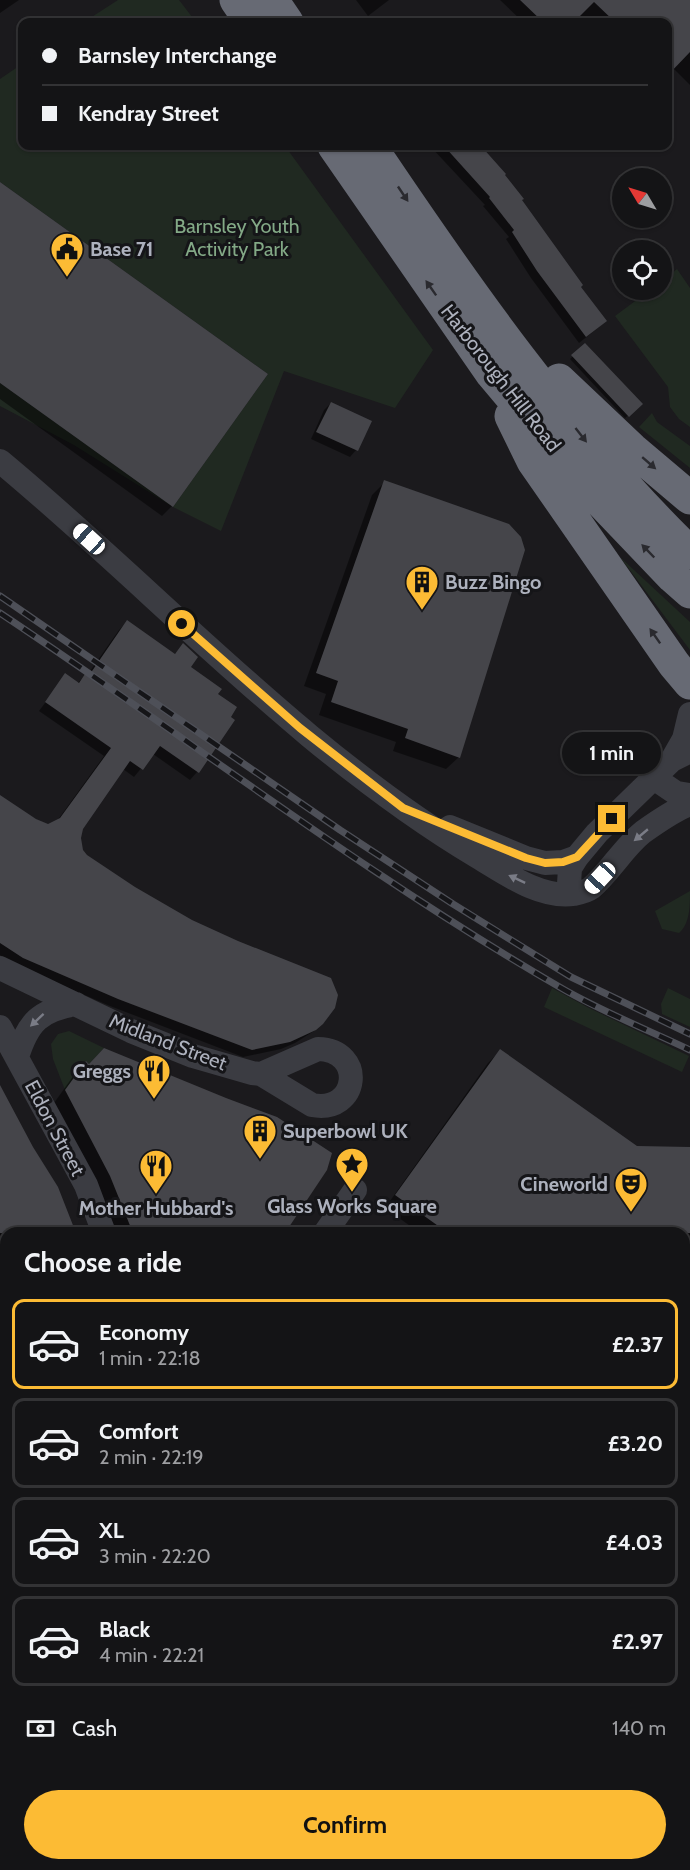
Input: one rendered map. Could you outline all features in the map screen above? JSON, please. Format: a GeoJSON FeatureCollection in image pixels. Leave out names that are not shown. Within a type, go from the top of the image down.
{"type":"FeatureCollection","features":[{"type":"Feature","properties":{"kind":"highway"},"geometry":{"type":"LineString","coordinates":[[236,0],[248,18]]}},
{"type":"Feature","properties":{"kind":"highway"},"geometry":{"type":"LineString","coordinates":[[272,0],[284,18]]}},
{"type":"Feature","properties":{"kind":"highway","name":"Harborough Hill Road"},"geometry":{"type":"LineString","coordinates":[[337,150],[492,374],[586,486],[673,578],[690,592]]}},
{"type":"Feature","properties":{"kind":"highway","name":"Harborough Hill Road"},"geometry":{"type":"LineString","coordinates":[[373,150],[461,280],[593,450],[690,553]]}},
{"type":"Feature","properties":{"kind":"highway"},"geometry":{"type":"LineString","coordinates":[[483,309],[632,449],[690,498]]}},
{"type":"Feature","properties":{"kind":"highway"},"geometry":{"type":"LineString","coordinates":[[492,374],[533,461],[669,657],[690,683]]}},
{"type":"Feature","properties":{"kind":"street"},"geometry":{"type":"LineString","coordinates":[[0,461],[300,728],[403,808],[461,847],[515,879],[547,892],[572,894],[589,890],[616,858],[643,832],[690,804]]}},
{"type":"Feature","properties":{"kind":"street"},"geometry":{"type":"LineString","coordinates":[[572,894],[569,884],[570,868],[577,857],[597,833],[681,755],[690,714]]}},
{"type":"Feature","properties":{"kind":"street"},"geometry":{"type":"LineString","coordinates":[[654,778],[676,793],[690,795]]}},
{"type":"Feature","properties":{"kind":"street"},"geometry":{"type":"LineString","coordinates":[[403,808],[526,858],[545,863],[563,862],[577,857]]}},
{"type":"Feature","properties":{"kind":"street","name":"Midland Street"},"geometry":{"type":"LineString","coordinates":[[0,969],[131,1031],[193,1056],[261,1074]]}},
{"type":"Feature","properties":{"kind":"street"},"geometry":{"type":"LineString","coordinates":[[17,1057],[23,1037],[36,1019],[55,1008],[76,1004]]}},
{"type":"Feature","properties":{"kind":"street","name":"Eldon Street"},"geometry":{"type":"LineString","coordinates":[[0,1027],[86,1185],[102,1227]]}},
{"type":"Feature","properties":{"kind":"street"},"geometry":{"type":"LineString","coordinates":[[329,1227],[355,1190]]}},
{"type":"Feature","properties":{"kind":"green space"},"geometry":{"type":"Polygon","coordinates":[[[118,0],[179,0],[193,18],[90,18],[118,0]]]}},
{"type":"Feature","properties":{"kind":"green space","name":"Barnsley Youth Activity Park"},"geometry":{"type":"Polygon","coordinates":[[[18,67],[18,150],[288,150],[433,350],[395,408],[284,371],[221,531],[173,507],[268,374],[0,182],[0,79],[18,67]]]}},
{"type":"Feature","properties":{"kind":"green space"},"geometry":{"type":"Polygon","coordinates":[[[677,269],[690,288],[690,427],[679,419],[670,407],[668,387],[615,316],[637,300],[672,300],[672,273],[677,269]]]}},
{"type":"Feature","properties":{"kind":"green space"},"geometry":{"type":"Polygon","coordinates":[[[0,383],[173,507],[74,445],[0,406],[0,383]]]}},
{"type":"Feature","properties":{"kind":"green space"},"geometry":{"type":"Polygon","coordinates":[[[652,413],[657,422],[690,446],[690,468],[639,427],[652,413]]]}},
{"type":"Feature","properties":{"kind":"green space"},"geometry":{"type":"Polygon","coordinates":[[[620,557],[690,622],[690,650],[620,557]]]}},
{"type":"Feature","properties":{"kind":"green space"},"geometry":{"type":"Polygon","coordinates":[[[690,891],[689,914],[683,929],[679,933],[662,929],[655,911],[690,891]]]}},
{"type":"Feature","properties":{"kind":"green space"},"geometry":{"type":"Polygon","coordinates":[[[552,988],[689,1056],[682,1072],[544,1007],[552,988]]]}},
{"type":"Feature","properties":{"kind":"green space"},"geometry":{"type":"Polygon","coordinates":[[[668,988],[690,999],[690,1027],[662,1014],[661,1004],[668,988]]]}},
{"type":"Feature","properties":{"kind":"green space"},"geometry":{"type":"Polygon","coordinates":[[[69,1031],[104,1048],[89,1064],[86,1061],[65,1090],[53,1059],[51,1044],[58,1034],[69,1031]]]}},
{"type":"Feature","properties":{"kind":"building"},"geometry":{"type":"Polygon","coordinates":[[[520,0],[690,0],[690,52],[672,71],[672,18],[611,18],[594,2],[578,18],[539,18],[520,0]]]}},
{"type":"Feature","properties":{"kind":"building"},"geometry":{"type":"Polygon","coordinates":[[[448,150],[485,150],[524,199],[522,200],[583,285],[581,287],[607,321],[586,337],[537,271],[512,232],[514,230],[490,197],[448,150]]]}},
{"type":"Feature","properties":{"kind":"building","name":"Base 71"},"geometry":{"type":"Polygon","coordinates":[[[0,182],[268,374],[173,507],[0,383],[0,182]]]}},
{"type":"Feature","properties":{"kind":"building"},"geometry":{"type":"Polygon","coordinates":[[[585,343],[643,404],[629,417],[571,355],[585,343]]]}},
{"type":"Feature","properties":{"kind":"building"},"geometry":{"type":"Polygon","coordinates":[[[331,402],[372,421],[358,451],[316,432],[331,402]]]}},
{"type":"Feature","properties":{"kind":"building","name":"Buzz Bingo"},"geometry":{"type":"Polygon","coordinates":[[[384,480],[509,524],[521,537],[525,550],[460,758],[405,738],[408,729],[331,702],[338,681],[316,673],[384,480]]]}},
{"type":"Feature","properties":{"kind":"building"},"geometry":{"type":"Polygon","coordinates":[[[127,620],[175,654],[183,643],[198,657],[191,667],[222,689],[218,694],[237,707],[231,717],[235,720],[199,773],[160,746],[143,770],[130,761],[83,829],[81,838],[83,850],[135,887],[192,920],[331,978],[338,995],[335,1008],[316,1030],[290,1042],[252,1050],[118,999],[23,958],[0,943],[0,795],[36,819],[48,824],[60,818],[111,748],[45,702],[65,673],[79,683],[87,671],[90,674],[127,620]]]}},
{"type":"Feature","properties":{"kind":"building"},"geometry":{"type":"Polygon","coordinates":[[[104,1048],[277,1117],[332,1153],[327,1170],[289,1227],[131,1227],[110,1176],[65,1090],[86,1061],[89,1064],[104,1048]]]}},
{"type":"Feature","properties":{"kind":"building"},"geometry":{"type":"Polygon","coordinates":[[[500,1049],[637,1146],[690,1147],[690,1227],[440,1227],[395,1195],[500,1049]]]}},
{"type":"Feature","properties":{"kind":"building"},"geometry":{"type":"Polygon","coordinates":[[[0,1085],[33,1147],[58,1187],[74,1227],[0,1227],[0,1085]]]}},
{"type":"Feature","properties":{"kind":"railway"},"geometry":{"type":"LineString","coordinates":[[0,596],[340,830],[453,904],[571,977],[690,1034]]}},
{"type":"Feature","properties":{"kind":"railway"},"geometry":{"type":"LineString","coordinates":[[0,613],[278,806],[490,946],[578,997],[690,1050]]}},
{"type":"Feature","properties":{"kind":"place","name":"Base 71"},"geometry":{"type":"Point","coordinates":[67,278]}},
{"type":"Feature","properties":{"kind":"place","name":"Buzz Bingo"},"geometry":{"type":"Point","coordinates":[422,611]}},
{"type":"Feature","properties":{"kind":"place","name":"Greggs"},"geometry":{"type":"Point","coordinates":[154,1100]}},
{"type":"Feature","properties":{"kind":"place","name":"Superbowl UK"},"geometry":{"type":"Point","coordinates":[260,1160]}},
{"type":"Feature","properties":{"kind":"place","name":"Glass Works Square"},"geometry":{"type":"Point","coordinates":[352,1193]}},
{"type":"Feature","properties":{"kind":"place","name":"Mother Hubbard's"},"geometry":{"type":"Point","coordinates":[156,1195]}},
{"type":"Feature","properties":{"kind":"place","name":"Cineworld"},"geometry":{"type":"Point","coordinates":[631,1213]}},
{"type":"Feature","properties":{"kind":"route"},"geometry":{"type":"LineString","coordinates":[[182,624],[300,728],[403,808],[526,858],[545,863],[563,862],[577,857],[612,819]]}}]}
